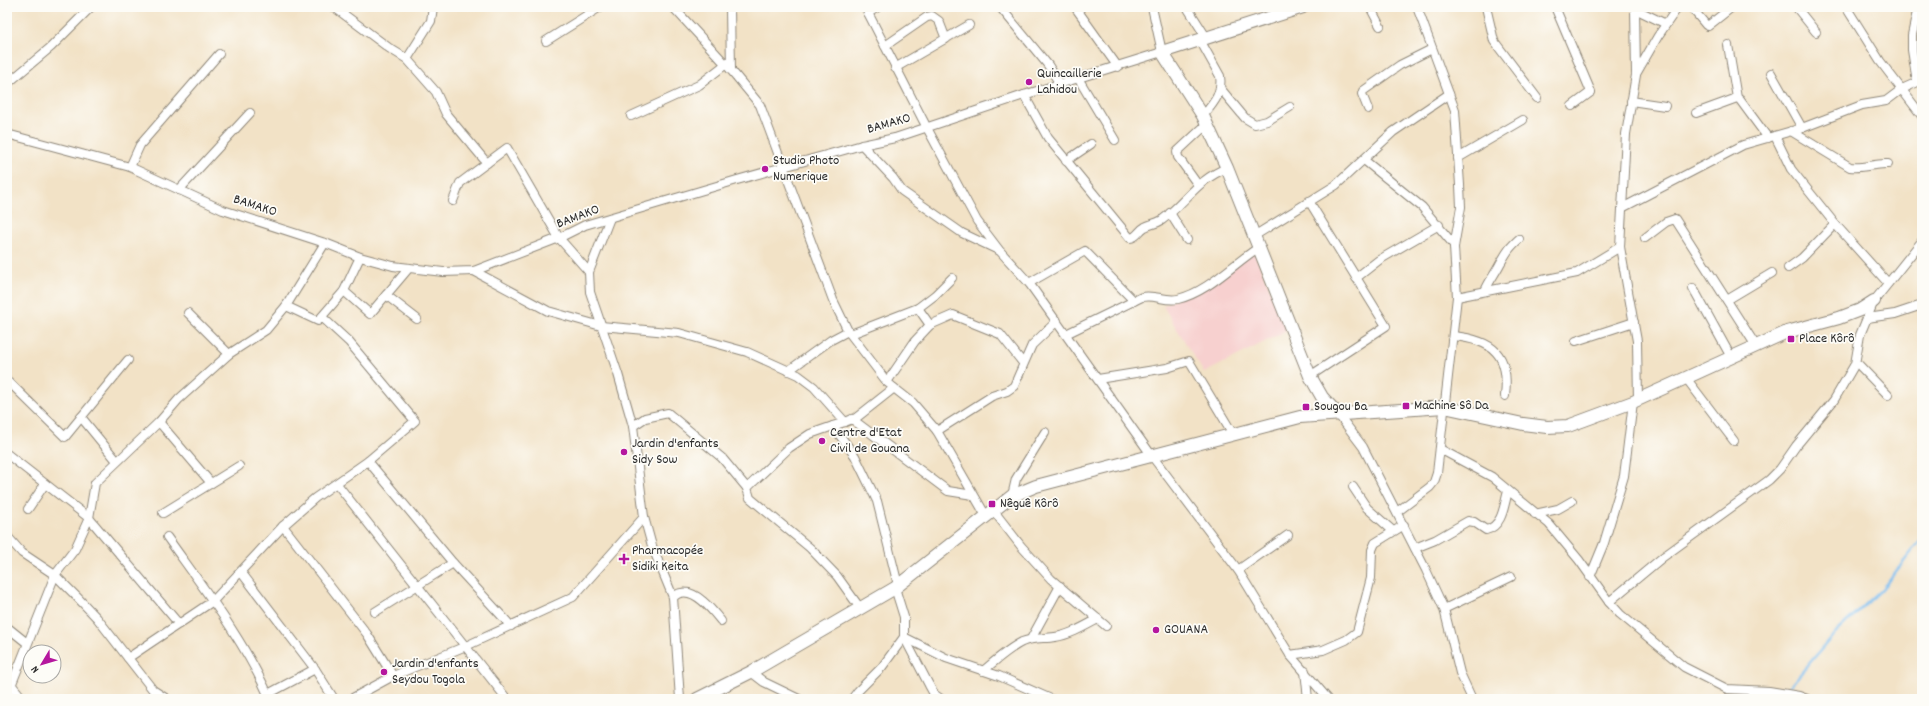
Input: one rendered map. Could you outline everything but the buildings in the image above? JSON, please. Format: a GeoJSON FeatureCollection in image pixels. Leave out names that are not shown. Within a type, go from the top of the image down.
{"type":"FeatureCollection","features":[{"type":"Feature","properties":{"kind":"street"},"geometry":{"type":"LineString","coordinates":[[7,84],[51,47],[91,7]]}},
{"type":"Feature","properties":{"kind":"street"},"geometry":{"type":"LineString","coordinates":[[334,7],[389,48],[407,59],[436,92],[446,114],[488,163]]}},
{"type":"Feature","properties":{"kind":"street"},"geometry":{"type":"LineString","coordinates":[[407,59],[431,21],[433,7]]}},
{"type":"Feature","properties":{"kind":"street"},"geometry":{"type":"LineString","coordinates":[[546,41],[600,7]]}},
{"type":"Feature","properties":{"kind":"street"},"geometry":{"type":"LineString","coordinates":[[673,7],[728,67],[760,105],[833,300],[849,332],[887,382],[913,403],[937,431],[973,495],[1060,586],[1106,626]]}},
{"type":"Feature","properties":{"kind":"street"},"geometry":{"type":"LineString","coordinates":[[728,67],[730,7]]}},
{"type":"Feature","properties":{"kind":"street"},"geometry":{"type":"LineString","coordinates":[[878,7],[867,10],[895,68],[977,221],[999,250],[1029,283],[1057,321],[1152,456],[1238,570],[1290,655],[1328,699]]}},
{"type":"Feature","properties":{"kind":"street"},"geometry":{"type":"LineString","coordinates":[[1000,7],[1048,65],[1060,84]]}},
{"type":"Feature","properties":{"kind":"street"},"geometry":{"type":"LineString","coordinates":[[1075,7],[1118,66]]}},
{"type":"Feature","properties":{"kind":"street"},"geometry":{"type":"LineString","coordinates":[[1152,7],[1162,52],[1205,120],[1228,168],[1258,248],[1310,376],[1322,397],[1347,424],[1363,447],[1404,524],[1444,609],[1460,673],[1472,699]]}},
{"type":"Feature","properties":{"kind":"street"},"geometry":{"type":"LineString","coordinates":[[1187,7],[1220,76],[1220,88],[1217,99],[1205,120],[1177,152],[1178,157],[1198,185]]}},
{"type":"Feature","properties":{"kind":"street"},"geometry":{"type":"LineString","coordinates":[[1162,52],[1203,39],[1282,10],[1303,7]]}},
{"type":"Feature","properties":{"kind":"street"},"geometry":{"type":"LineString","coordinates":[[1370,7],[1380,26]]}},
{"type":"Feature","properties":{"kind":"street"},"geometry":{"type":"LineString","coordinates":[[1397,512],[1434,482],[1439,463],[1444,407],[1458,297],[1454,245],[1460,207],[1455,110],[1417,7]]}},
{"type":"Feature","properties":{"kind":"street"},"geometry":{"type":"LineString","coordinates":[[1486,7],[1494,41],[1537,98]]}},
{"type":"Feature","properties":{"kind":"street"},"geometry":{"type":"LineString","coordinates":[[1555,7],[1591,92],[1572,106]]}},
{"type":"Feature","properties":{"kind":"street"},"geometry":{"type":"LineString","coordinates":[[1636,75],[1666,24],[1678,7]]}},
{"type":"Feature","properties":{"kind":"street"},"geometry":{"type":"LineString","coordinates":[[1691,7],[1708,26],[1732,7]]}},
{"type":"Feature","properties":{"kind":"street"},"geometry":{"type":"LineString","coordinates":[[1796,7],[1816,32]]}},
{"type":"Feature","properties":{"kind":"street"},"geometry":{"type":"LineString","coordinates":[[1846,7],[1880,61],[1922,116]]}},
{"type":"Feature","properties":{"kind":"street"},"geometry":{"type":"LineString","coordinates":[[1622,208],[1743,145],[1802,128],[1862,105],[1886,102],[1902,89],[1920,81],[1912,50],[1912,34],[1918,7]]}},
{"type":"Feature","properties":{"kind":"street"},"geometry":{"type":"LineString","coordinates":[[1590,577],[1604,543],[1624,476],[1636,401],[1639,360],[1634,322],[1620,247],[1626,134],[1636,75],[1635,8],[1666,24]]}},
{"type":"Feature","properties":{"kind":"street"},"geometry":{"type":"LineString","coordinates":[[885,46],[927,17],[932,16],[939,21],[946,39]]}},
{"type":"Feature","properties":{"kind":"street"},"geometry":{"type":"LineString","coordinates":[[895,68],[969,25]]}},
{"type":"Feature","properties":{"kind":"street"},"geometry":{"type":"LineString","coordinates":[[1728,45],[1737,98],[1771,137],[1791,169],[1835,224],[1888,283]]}},
{"type":"Feature","properties":{"kind":"street"},"geometry":{"type":"LineString","coordinates":[[1368,109],[1362,94],[1363,91],[1400,65],[1432,49]]}},
{"type":"Feature","properties":{"kind":"street","name":"BAMAKO"},"geometry":{"type":"LineString","coordinates":[[7,134],[130,167],[223,210],[324,243],[360,257],[393,266],[409,268],[443,272],[474,271],[559,238],[585,225],[685,194],[784,168],[862,145],[895,138],[926,126],[1162,52]]}},
{"type":"Feature","properties":{"kind":"street"},"geometry":{"type":"LineString","coordinates":[[130,167],[140,145],[219,54]]}},
{"type":"Feature","properties":{"kind":"street"},"geometry":{"type":"LineString","coordinates":[[631,116],[699,85],[728,67]]}},
{"type":"Feature","properties":{"kind":"street"},"geometry":{"type":"LineString","coordinates":[[1771,73],[1802,128]]}},
{"type":"Feature","properties":{"kind":"street"},"geometry":{"type":"LineString","coordinates":[[1078,78],[1115,140]]}},
{"type":"Feature","properties":{"kind":"street"},"geometry":{"type":"LineString","coordinates":[[1220,88],[1245,118],[1255,124],[1267,121],[1290,107]]}},
{"type":"Feature","properties":{"kind":"street"},"geometry":{"type":"LineString","coordinates":[[1254,236],[1336,185],[1393,132],[1449,94]]}},
{"type":"Feature","properties":{"kind":"street"},"geometry":{"type":"LineString","coordinates":[[1024,95],[1048,138],[1130,238],[1135,237],[1145,227],[1154,224],[1170,213],[1198,185],[1214,173],[1228,168]]}},
{"type":"Feature","properties":{"kind":"street"},"geometry":{"type":"LineString","coordinates":[[1696,113],[1737,98]]}},
{"type":"Feature","properties":{"kind":"street"},"geometry":{"type":"LineString","coordinates":[[1631,102],[1665,106]]}},
{"type":"Feature","properties":{"kind":"street"},"geometry":{"type":"LineString","coordinates":[[179,190],[250,113]]}},
{"type":"Feature","properties":{"kind":"street"},"geometry":{"type":"LineString","coordinates":[[1458,158],[1522,120]]}},
{"type":"Feature","properties":{"kind":"street"},"geometry":{"type":"LineString","coordinates":[[1791,131],[1850,167],[1858,168],[1878,163],[1888,164]]}},
{"type":"Feature","properties":{"kind":"street"},"geometry":{"type":"LineString","coordinates":[[1066,161],[1091,144]]}},
{"type":"Feature","properties":{"kind":"street"},"geometry":{"type":"LineString","coordinates":[[862,145],[893,178],[902,191],[962,233],[999,250]]}},
{"type":"Feature","properties":{"kind":"street"},"geometry":{"type":"LineString","coordinates":[[453,201],[460,183],[508,148],[559,238],[589,272]]}},
{"type":"Feature","properties":{"kind":"street"},"geometry":{"type":"LineString","coordinates":[[1364,160],[1422,207],[1439,225],[1454,245]]}},
{"type":"Feature","properties":{"kind":"street"},"geometry":{"type":"LineString","coordinates":[[1310,201],[1386,326],[1310,376]]}},
{"type":"Feature","properties":{"kind":"street"},"geometry":{"type":"LineString","coordinates":[[1170,213],[1187,240]]}},
{"type":"Feature","properties":{"kind":"street"},"geometry":{"type":"LineString","coordinates":[[610,218],[589,272],[590,292],[618,374],[633,426],[644,517],[652,546],[673,597],[680,699]]}},
{"type":"Feature","properties":{"kind":"street"},"geometry":{"type":"LineString","coordinates":[[1645,238],[1666,222],[1674,219],[1756,346]]}},
{"type":"Feature","properties":{"kind":"street"},"geometry":{"type":"LineString","coordinates":[[1788,268],[1802,258],[1835,224]]}},
{"type":"Feature","properties":{"kind":"street"},"geometry":{"type":"LineString","coordinates":[[1356,278],[1379,260],[1439,225]]}},
{"type":"Feature","properties":{"kind":"street"},"geometry":{"type":"LineString","coordinates":[[1485,292],[1488,281],[1500,265],[1506,251],[1518,239]]}},
{"type":"Feature","properties":{"kind":"street"},"geometry":{"type":"LineString","coordinates":[[1609,602],[1663,557],[1769,480],[1780,469],[1796,446],[1834,400],[1855,364],[1858,342],[1874,301],[1922,241]]}},
{"type":"Feature","properties":{"kind":"street"},"geometry":{"type":"LineString","coordinates":[[7,696],[55,575],[75,548],[89,518],[95,483],[159,422],[179,400],[229,354],[266,330],[286,306],[324,243]]}},
{"type":"Feature","properties":{"kind":"street"},"geometry":{"type":"LineString","coordinates":[[1458,297],[1576,273],[1620,247]]}},
{"type":"Feature","properties":{"kind":"street"},"geometry":{"type":"LineString","coordinates":[[1066,334],[1134,301],[1150,295],[1168,300],[1182,298],[1213,282],[1238,260],[1258,248]]}},
{"type":"Feature","properties":{"kind":"street"},"geometry":{"type":"LineString","coordinates":[[1029,283],[1085,251],[1134,301]]}},
{"type":"Feature","properties":{"kind":"street"},"geometry":{"type":"LineString","coordinates":[[286,306],[318,321],[344,291],[360,257]]}},
{"type":"Feature","properties":{"kind":"street"},"geometry":{"type":"LineString","coordinates":[[344,291],[370,314],[409,268]]}},
{"type":"Feature","properties":{"kind":"street"},"geometry":{"type":"LineString","coordinates":[[474,271],[548,311],[601,326],[679,332],[747,352],[798,375],[814,387],[848,421],[948,491],[973,495]]}},
{"type":"Feature","properties":{"kind":"street"},"geometry":{"type":"LineString","coordinates":[[1727,300],[1772,273]]}},
{"type":"Feature","properties":{"kind":"street"},"geometry":{"type":"LineString","coordinates":[[788,371],[831,340],[849,332],[918,308],[935,295],[952,278]]}},
{"type":"Feature","properties":{"kind":"street"},"geometry":{"type":"LineString","coordinates":[[1692,288],[1731,357]]}},
{"type":"Feature","properties":{"kind":"street"},"geometry":{"type":"LineString","coordinates":[[386,295],[417,319]]}},
{"type":"Feature","properties":{"kind":"street"},"geometry":{"type":"LineString","coordinates":[[697,699],[751,672],[897,587],[1012,496],[1036,486],[1300,417],[1444,407],[1523,424],[1559,427],[1568,426],[1636,401],[1787,332],[1860,310],[1874,301]]}},
{"type":"Feature","properties":{"kind":"street"},"geometry":{"type":"LineString","coordinates":[[1867,318],[1895,314],[1922,305]]}},
{"type":"Feature","properties":{"kind":"street"},"geometry":{"type":"LineString","coordinates":[[918,308],[930,325]]}},
{"type":"Feature","properties":{"kind":"street"},"geometry":{"type":"LineString","coordinates":[[188,314],[229,354]]}},
{"type":"Feature","properties":{"kind":"street"},"geometry":{"type":"LineString","coordinates":[[887,382],[915,341],[930,325],[953,315],[1000,334],[1023,363]]}},
{"type":"Feature","properties":{"kind":"street"},"geometry":{"type":"LineString","coordinates":[[128,658],[213,601],[284,526],[315,498],[368,461],[416,421],[349,342],[322,316]]}},
{"type":"Feature","properties":{"kind":"street"},"geometry":{"type":"LineString","coordinates":[[937,431],[992,396],[1007,391],[1014,386],[1032,345],[1057,321]]}},
{"type":"Feature","properties":{"kind":"street"},"geometry":{"type":"LineString","coordinates":[[1576,341],[1634,322]]}},
{"type":"Feature","properties":{"kind":"street"},"geometry":{"type":"LineString","coordinates":[[1453,336],[1472,338],[1483,342],[1499,355],[1503,361],[1507,383],[1505,396]]}},
{"type":"Feature","properties":{"kind":"street"},"geometry":{"type":"LineString","coordinates":[[7,380],[65,437],[128,360]]}},
{"type":"Feature","properties":{"kind":"street"},"geometry":{"type":"LineString","coordinates":[[1098,379],[1167,368],[1189,360],[1233,434]]}},
{"type":"Feature","properties":{"kind":"street"},"geometry":{"type":"LineString","coordinates":[[1855,364],[1859,365],[1888,395]]}},
{"type":"Feature","properties":{"kind":"street"},"geometry":{"type":"LineString","coordinates":[[1686,378],[1734,441]]}},
{"type":"Feature","properties":{"kind":"street"},"geometry":{"type":"LineString","coordinates":[[747,488],[790,448],[810,434],[848,421],[894,388]]}},
{"type":"Feature","properties":{"kind":"street"},"geometry":{"type":"LineString","coordinates":[[633,426],[645,418],[668,413],[722,458],[747,488],[750,498],[810,548],[837,576],[860,608]]}},
{"type":"Feature","properties":{"kind":"street"},"geometry":{"type":"LineString","coordinates":[[81,417],[117,461]]}},
{"type":"Feature","properties":{"kind":"street"},"geometry":{"type":"LineString","coordinates":[[159,422],[211,483]]}},
{"type":"Feature","properties":{"kind":"street"},"geometry":{"type":"LineString","coordinates":[[833,426],[855,456],[877,501],[904,617],[904,637],[929,686],[934,694],[941,699]]}},
{"type":"Feature","properties":{"kind":"street"},"geometry":{"type":"LineString","coordinates":[[1012,496],[1016,479],[1045,432]]}},
{"type":"Feature","properties":{"kind":"street"},"geometry":{"type":"LineString","coordinates":[[1440,449],[1492,477],[1549,524],[1579,560],[1590,577],[1620,614],[1684,667],[1727,690],[1769,690],[1807,699]]}},
{"type":"Feature","properties":{"kind":"street"},"geometry":{"type":"LineString","coordinates":[[7,454],[89,518],[179,624]]}},
{"type":"Feature","properties":{"kind":"street"},"geometry":{"type":"LineString","coordinates":[[368,461],[453,563],[511,626]]}},
{"type":"Feature","properties":{"kind":"street"},"geometry":{"type":"LineString","coordinates":[[163,513],[239,466]]}},
{"type":"Feature","properties":{"kind":"street"},"geometry":{"type":"LineString","coordinates":[[28,509],[45,484]]}},
{"type":"Feature","properties":{"kind":"street"},"geometry":{"type":"LineString","coordinates":[[337,484],[507,699]]}},
{"type":"Feature","properties":{"kind":"street"},"geometry":{"type":"LineString","coordinates":[[1353,487],[1367,508],[1393,531]]}},
{"type":"Feature","properties":{"kind":"street"},"geometry":{"type":"LineString","coordinates":[[1415,548],[1435,540],[1468,521],[1474,522],[1486,530],[1491,529],[1500,520],[1508,491]]}},
{"type":"Feature","properties":{"kind":"street"},"geometry":{"type":"LineString","coordinates":[[1535,514],[1558,509],[1572,501]]}},
{"type":"Feature","properties":{"kind":"street"},"geometry":{"type":"LineString","coordinates":[[351,699],[394,676],[466,646],[573,597],[644,517]]}},
{"type":"Feature","properties":{"kind":"street"},"geometry":{"type":"LineString","coordinates":[[1290,655],[1329,648],[1346,640],[1357,632],[1371,578],[1372,550],[1375,543],[1404,524]]}},
{"type":"Feature","properties":{"kind":"street"},"geometry":{"type":"LineString","coordinates":[[284,526],[367,634],[394,676]]}},
{"type":"Feature","properties":{"kind":"street"},"geometry":{"type":"LineString","coordinates":[[1238,570],[1288,535]]}},
{"type":"Feature","properties":{"kind":"street"},"geometry":{"type":"LineString","coordinates":[[7,536],[22,553],[55,575],[97,618],[153,690],[167,699]]}},
{"type":"Feature","properties":{"kind":"street"},"geometry":{"type":"LineString","coordinates":[[166,537],[213,601],[249,657],[269,697],[315,669]]}},
{"type":"Feature","properties":{"kind":"street"},"geometry":{"type":"LineString","coordinates":[[375,612],[453,563]]}},
{"type":"Feature","properties":{"kind":"street"},"geometry":{"type":"LineString","coordinates":[[241,572],[315,669],[334,699]]}},
{"type":"Feature","properties":{"kind":"street"},"geometry":{"type":"LineString","coordinates":[[1444,609],[1511,577]]}},
{"type":"Feature","properties":{"kind":"street"},"geometry":{"type":"LineString","coordinates":[[1031,639],[1060,586]]}},
{"type":"Feature","properties":{"kind":"street"},"geometry":{"type":"LineString","coordinates":[[673,597],[681,593],[688,593],[697,597],[721,621]]}},
{"type":"Feature","properties":{"kind":"street"},"geometry":{"type":"LineString","coordinates":[[983,671],[1010,648],[1024,641],[1056,637],[1071,633],[1098,619]]}},
{"type":"Feature","properties":{"kind":"street"},"geometry":{"type":"LineString","coordinates":[[7,627],[27,643]]}},
{"type":"Feature","properties":{"kind":"street"},"geometry":{"type":"LineString","coordinates":[[904,637],[946,658],[1041,693],[1051,699]]}},
{"type":"Feature","properties":{"kind":"street"},"geometry":{"type":"LineString","coordinates":[[852,699],[882,667],[904,637]]}},
{"type":"Feature","properties":{"kind":"street"},"geometry":{"type":"LineString","coordinates":[[1305,671],[1308,699]]}},
{"type":"Feature","properties":{"kind":"street"},"geometry":{"type":"LineString","coordinates":[[751,672],[764,682],[799,699]]}},
{"type":"Feature","properties":{"kind":"street"},"geometry":{"type":"LineString","coordinates":[[11,684],[23,699]]}},
{"type":"Feature","properties":{"kind":"shaded area"},"geometry":{"type":"Polygon","coordinates":[[[1254,252],[1288,330],[1204,373],[1163,306],[1254,252]]]}},
{"type":"Feature","properties":{"kind":"waterway"},"geometry":{"type":"LineString","coordinates":[[1785,692],[1836,632],[1881,590],[1922,539]]}},
{"type":"Feature","properties":{"kind":"place","name":"Quincaillerie Lahidou"},"geometry":{"type":"Point","coordinates":[1029,82]}},
{"type":"Feature","properties":{"kind":"place","name":"Studio Photo Numerique"},"geometry":{"type":"Point","coordinates":[765,169]}},
{"type":"Feature","properties":{"kind":"place","name":"Place Kôrô"},"geometry":{"type":"Point","coordinates":[1791,339]}},
{"type":"Feature","properties":{"kind":"place","name":"Machine Sô Da"},"geometry":{"type":"Point","coordinates":[1406,406]}},
{"type":"Feature","properties":{"kind":"place","name":"Sougou Ba"},"geometry":{"type":"Point","coordinates":[1306,407]}},
{"type":"Feature","properties":{"kind":"place","name":"Centre d'Etat Civil de Gouana"},"geometry":{"type":"Point","coordinates":[822,441]}},
{"type":"Feature","properties":{"kind":"place","name":"Jardin d'enfants Sidy Sow"},"geometry":{"type":"Point","coordinates":[624,452]}},
{"type":"Feature","properties":{"kind":"place","name":"Nêguê Kôrô"},"geometry":{"type":"Point","coordinates":[992,504]}},
{"type":"Feature","properties":{"kind":"place","name":"Pharmacopée Sidiki Keita"},"geometry":{"type":"Point","coordinates":[624,559]}},
{"type":"Feature","properties":{"kind":"place","name":"GOUANA"},"geometry":{"type":"Point","coordinates":[1156,630]}},
{"type":"Feature","properties":{"kind":"place","name":"Jardin d'enfants Seydou Togola"},"geometry":{"type":"Point","coordinates":[384,672]}}]}
